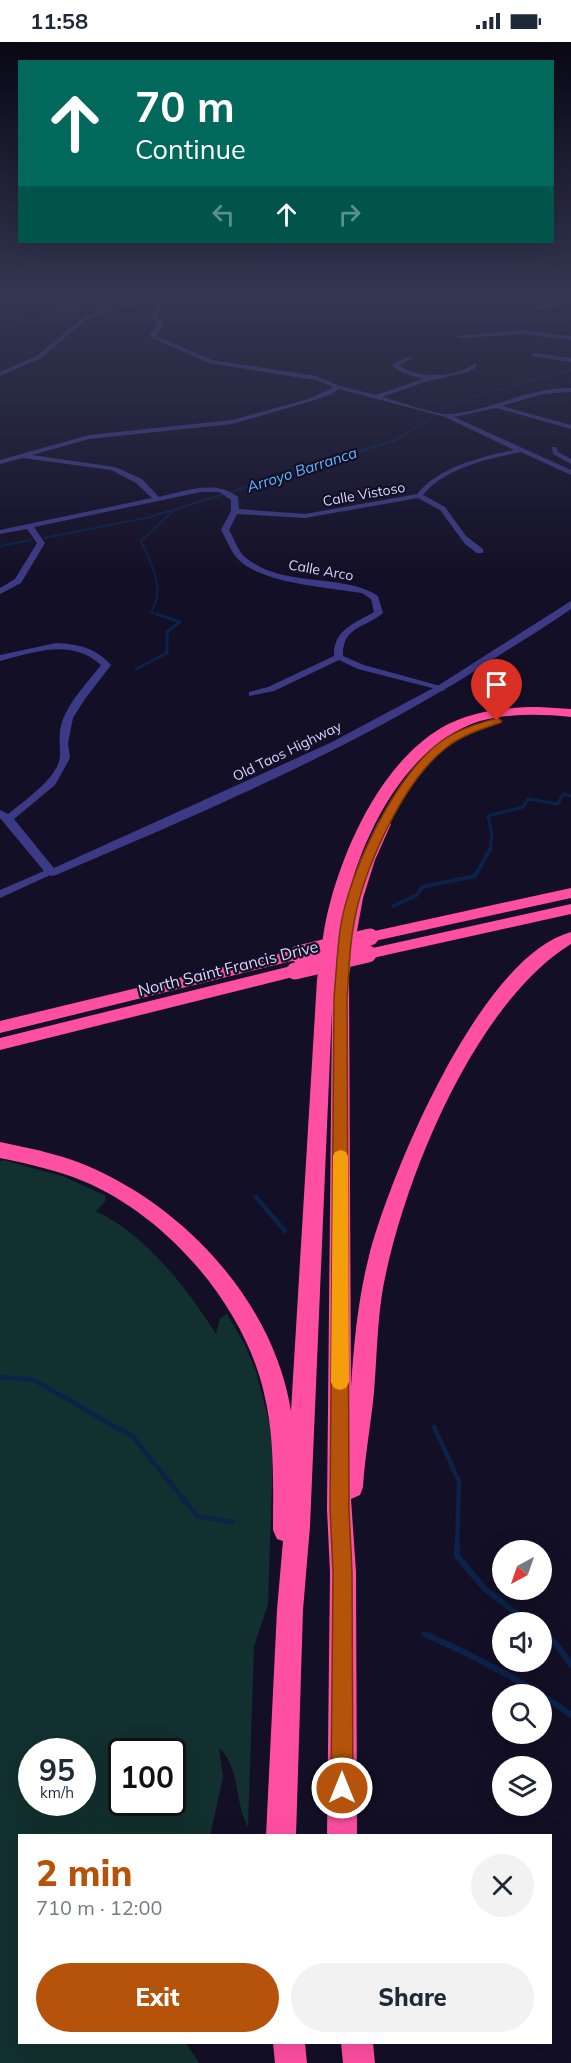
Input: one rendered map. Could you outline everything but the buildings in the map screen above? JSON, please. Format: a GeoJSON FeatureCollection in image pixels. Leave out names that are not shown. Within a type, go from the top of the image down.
{"type":"FeatureCollection","features":[{"type":"Feature","properties":{"kind":"highway"},"geometry":{"type":"LineString","coordinates":[[281,1834],[290,1610],[297,1526],[325,980],[332,933],[345,881],[360,843],[394,783],[420,751],[435,738],[466,722],[500,713],[536,711],[571,713]]}},
{"type":"Feature","properties":{"kind":"highway"},"geometry":{"type":"LineString","coordinates":[[342,1834],[342,1572],[339,1509],[341,975],[346,929],[356,891],[388,814],[423,764],[445,743],[472,729],[497,721],[534,717],[571,720]]}},
{"type":"Feature","properties":{"kind":"highway"},"geometry":{"type":"LineString","coordinates":[[494,909],[571,885]]}},
{"type":"Feature","properties":{"kind":"highway","name":"North Saint Francis Drive"},"geometry":{"type":"LineString","coordinates":[[0,1027],[370,937],[571,893]]}},
{"type":"Feature","properties":{"kind":"highway","name":"North Saint Francis Drive"},"geometry":{"type":"LineString","coordinates":[[0,1044],[368,954],[571,909]]}},
{"type":"Feature","properties":{"kind":"highway"},"geometry":{"type":"LineString","coordinates":[[342,1572],[367,1320],[380,1260],[402,1186],[442,1094],[481,1022],[517,977],[571,937]]}},
{"type":"Feature","properties":{"kind":"highway"},"geometry":{"type":"LineString","coordinates":[[0,1150],[59,1164],[123,1192],[159,1217],[204,1260],[242,1314],[262,1353],[275,1389],[282,1424],[290,1610]]}},
{"type":"Feature","properties":{"kind":"highway"},"geometry":{"type":"LineString","coordinates":[[289,2044],[291,2063]]}},
{"type":"Feature","properties":{"kind":"highway"},"geometry":{"type":"LineString","coordinates":[[357,2044],[359,2063]]}},
{"type":"Feature","properties":{"kind":"street"},"geometry":{"type":"LineString","coordinates":[[0,462],[89,437],[232,422],[332,391]]}},
{"type":"Feature","properties":{"kind":"street"},"geometry":{"type":"LineString","coordinates":[[358,391],[447,416],[571,473]]}},
{"type":"Feature","properties":{"kind":"street"},"geometry":{"type":"LineString","coordinates":[[379,396],[391,391]]}},
{"type":"Feature","properties":{"kind":"street"},"geometry":{"type":"LineString","coordinates":[[447,416],[496,406],[529,393],[541,391]]}},
{"type":"Feature","properties":{"kind":"street"},"geometry":{"type":"LineString","coordinates":[[496,406],[524,418],[571,427]]}},
{"type":"Feature","properties":{"kind":"street"},"geometry":{"type":"LineString","coordinates":[[554,448],[555,453],[571,462]]}},
{"type":"Feature","properties":{"kind":"street","name":"Calle Vistoso"},"geometry":{"type":"LineString","coordinates":[[235,511],[305,516],[419,496],[423,489],[454,471],[503,453],[522,450]]}},
{"type":"Feature","properties":{"kind":"street"},"geometry":{"type":"LineString","coordinates":[[22,455],[113,468],[139,481],[157,499]]}},
{"type":"Feature","properties":{"kind":"street"},"geometry":{"type":"LineString","coordinates":[[0,532],[201,490],[219,490],[230,494],[236,499],[235,511]]}},
{"type":"Feature","properties":{"kind":"street"},"geometry":{"type":"LineString","coordinates":[[419,496],[445,511],[460,536],[480,551]]}},
{"type":"Feature","properties":{"kind":"street","name":"Calle Arco"},"geometry":{"type":"LineString","coordinates":[[235,511],[225,530],[241,558],[261,570],[286,579],[364,591],[375,598],[379,613],[342,634],[337,644],[339,657]]}},
{"type":"Feature","properties":{"kind":"street"},"geometry":{"type":"LineString","coordinates":[[0,591],[18,581],[41,543],[29,526]]}},
{"type":"Feature","properties":{"kind":"street","name":"Old Taos Highway"},"geometry":{"type":"LineString","coordinates":[[0,894],[268,778],[441,690],[570,606]]}},
{"type":"Feature","properties":{"kind":"street"},"geometry":{"type":"LineString","coordinates":[[0,658],[49,646],[67,645],[98,655],[106,665],[79,696],[67,720],[62,744],[65,758],[50,784],[4,816],[51,872]]}},
{"type":"Feature","properties":{"kind":"street"},"geometry":{"type":"LineString","coordinates":[[252,694],[271,689],[339,657],[361,667],[441,690]]}},
{"type":"Feature","properties":{"kind":"green space"},"geometry":{"type":"Polygon","coordinates":[[[3,1160],[65,1177],[106,1196],[105,1202],[96,1211],[132,1234],[164,1264],[216,1334],[220,1318],[227,1314],[244,1343],[256,1371],[270,1425],[273,1452],[268,1604],[254,1647],[248,1827],[231,1765],[219,1748],[223,1777],[210,1834],[18,1834],[18,2044],[187,2044],[199,2063],[0,2063],[0,1161],[3,1160]]]}},
{"type":"Feature","properties":{"kind":"waterway","name":"Arroyo Barranca"},"geometry":{"type":"LineString","coordinates":[[440,411],[463,399],[492,391]]}},
{"type":"Feature","properties":{"kind":"waterway","name":"Arroyo Barranca"},"geometry":{"type":"LineString","coordinates":[[403,436],[434,416]]}},
{"type":"Feature","properties":{"kind":"waterway","name":"Arroyo Barranca"},"geometry":{"type":"LineString","coordinates":[[234,491],[396,440],[405,434]]}},
{"type":"Feature","properties":{"kind":"waterway","name":"Arroyo Barranca"},"geometry":{"type":"LineString","coordinates":[[44,538],[150,517],[224,494]]}},
{"type":"Feature","properties":{"kind":"waterway"},"geometry":{"type":"LineString","coordinates":[[162,616],[151,612],[155,603],[157,585],[153,567],[141,541],[174,510]]}},
{"type":"Feature","properties":{"kind":"waterway","name":"Arroyo Barranca"},"geometry":{"type":"LineString","coordinates":[[0,546],[31,540]]}},
{"type":"Feature","properties":{"kind":"waterway"},"geometry":{"type":"LineString","coordinates":[[136,669],[167,653],[167,632],[180,622],[157,614]]}},
{"type":"Feature","properties":{"kind":"waterway"},"geometry":{"type":"LineString","coordinates":[[490,850],[492,834],[488,816],[523,807],[528,799],[558,804],[563,794],[571,796]]}},
{"type":"Feature","properties":{"kind":"waterway"},"geometry":{"type":"LineString","coordinates":[[393,906],[417,895],[422,887],[475,876],[490,850]]}},
{"type":"Feature","properties":{"kind":"waterway"},"geometry":{"type":"LineString","coordinates":[[256,1197],[285,1231]]}},
{"type":"Feature","properties":{"kind":"waterway"},"geometry":{"type":"LineString","coordinates":[[0,1377],[34,1380],[133,1437],[197,1516],[233,1522]]}},
{"type":"Feature","properties":{"kind":"waterway"},"geometry":{"type":"LineString","coordinates":[[434,1427],[459,1481],[457,1549]]}},
{"type":"Feature","properties":{"kind":"waterway"},"geometry":{"type":"LineString","coordinates":[[457,1549],[457,1556],[485,1589],[515,1612]]}},
{"type":"Feature","properties":{"kind":"waterway"},"geometry":{"type":"LineString","coordinates":[[425,1634],[500,1671],[571,1715]]}},
{"type":"Feature","properties":{"kind":"waterway"},"geometry":{"type":"LineString","coordinates":[[552,1641],[571,1665]]}},
{"type":"Feature","properties":{"kind":"slow traffic"},"geometry":{"type":"LineString","coordinates":[[340,1382],[341,1156]]}},
{"type":"Feature","properties":{"kind":"route"},"geometry":{"type":"LineString","coordinates":[[342,1788],[342,1572],[339,1509],[341,975],[346,929],[356,891],[375,841],[388,814],[409,782],[432,754],[445,743],[472,729],[497,721]]}}]}
